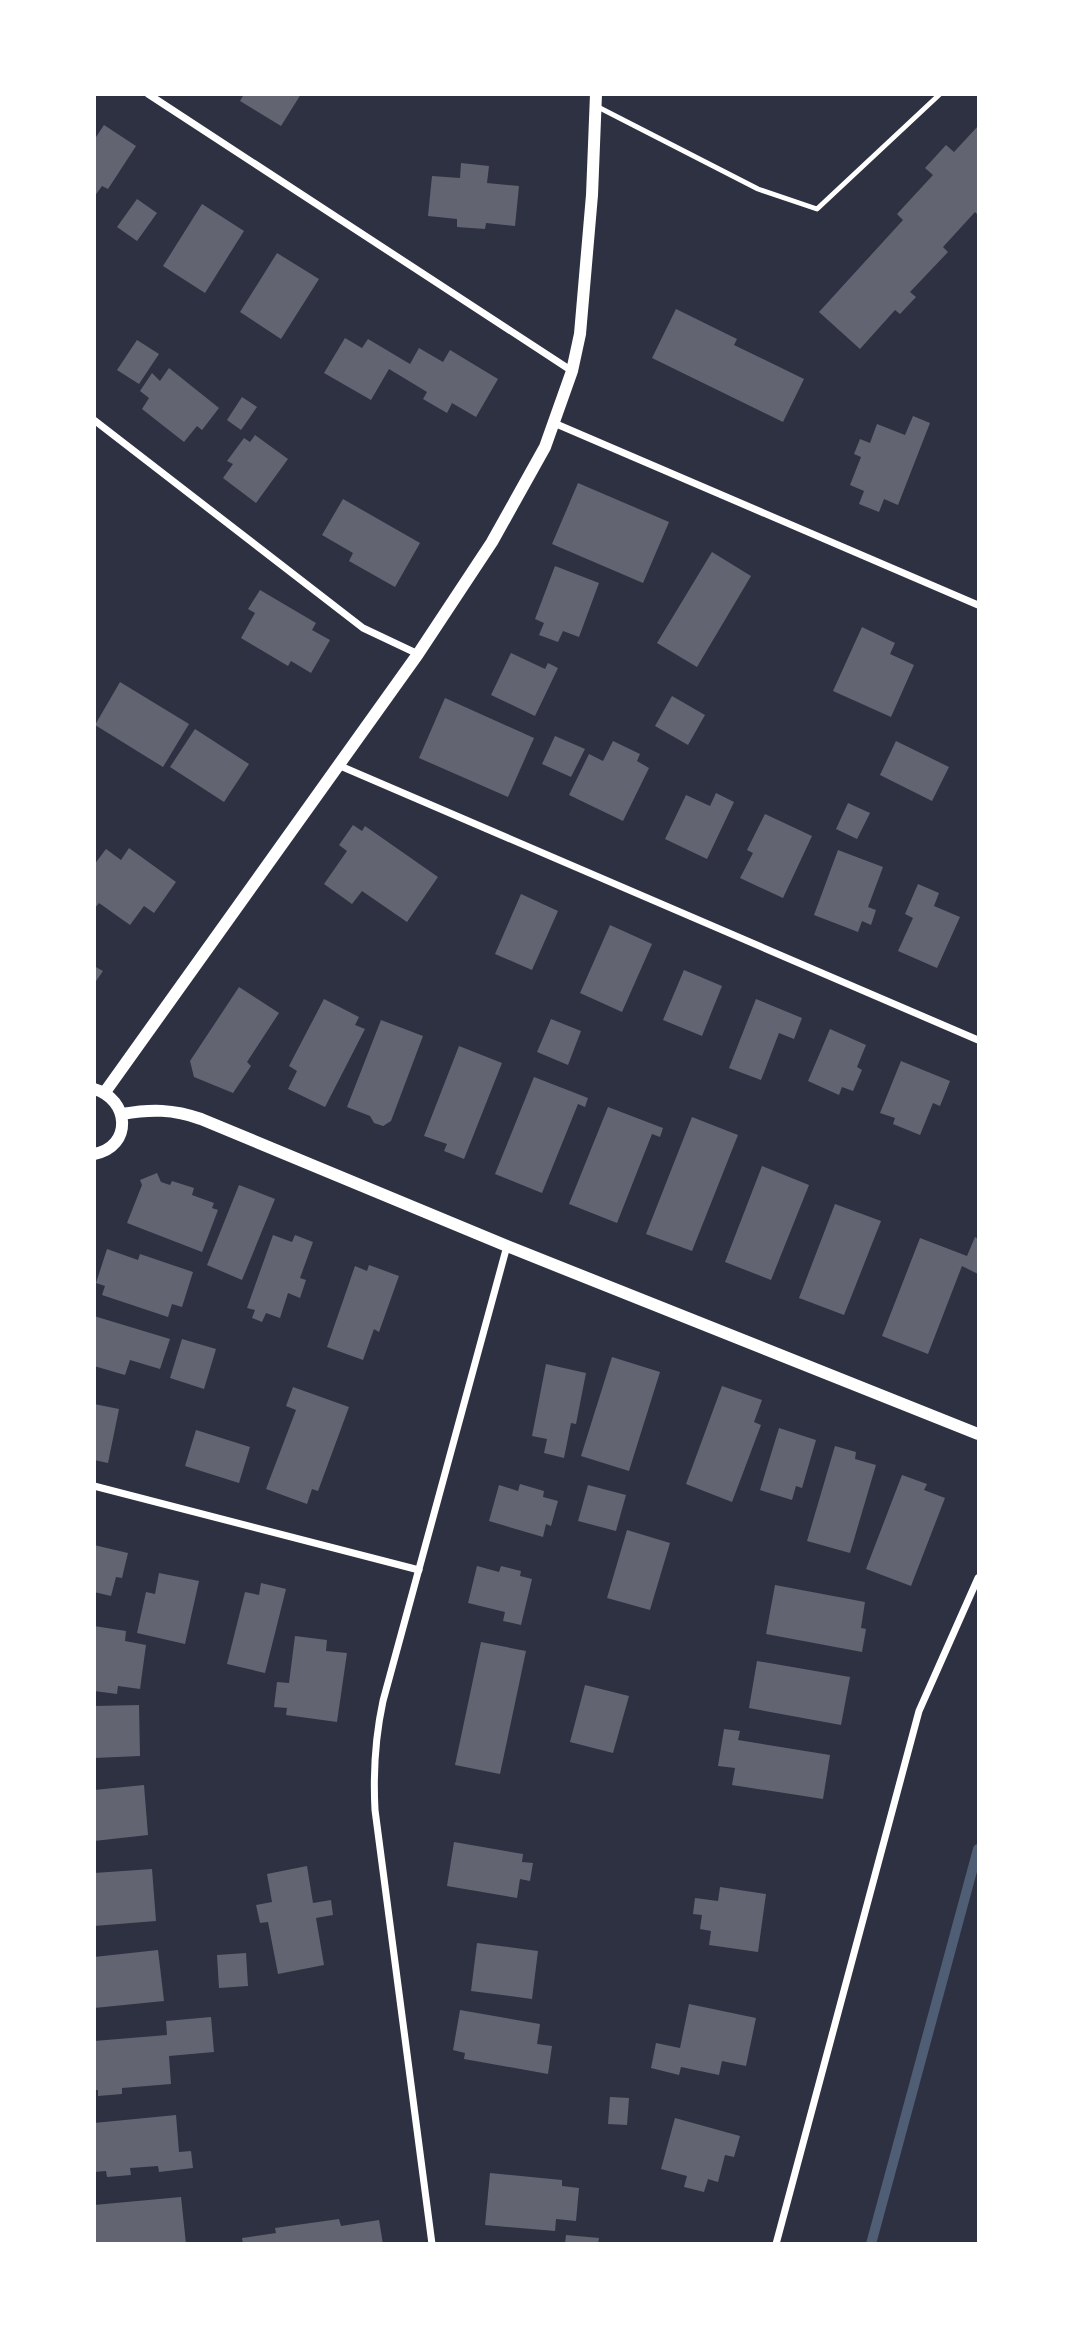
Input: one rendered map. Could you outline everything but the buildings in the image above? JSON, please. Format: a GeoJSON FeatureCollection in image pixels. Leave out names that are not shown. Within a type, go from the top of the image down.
{"type":"FeatureCollection","features":[{"type":"Feature","properties":{"kind":"street"},"geometry":{"type":"LineString","coordinates":[[148,94],[572,371]]}},
{"type":"Feature","properties":{"kind":"street"},"geometry":{"type":"LineString","coordinates":[[94,1154],[107,1150],[117,1141],[122,1128],[122,1114],[116,1101],[100,1090],[418,654],[511,510],[545,447],[572,371],[580,334],[591,207],[596,100]]}},
{"type":"Feature","properties":{"kind":"street"},"geometry":{"type":"LineString","coordinates":[[94,419],[363,628],[418,654]]}},
{"type":"Feature","properties":{"kind":"street"},"geometry":{"type":"LineString","coordinates":[[554,423],[978,605]]}},
{"type":"Feature","properties":{"kind":"street"},"geometry":{"type":"LineString","coordinates":[[338,765],[978,1040]]}},
{"type":"Feature","properties":{"kind":"street"},"geometry":{"type":"LineString","coordinates":[[122,1114],[163,1110],[191,1115],[507,1246],[978,1434]]}},
{"type":"Feature","properties":{"kind":"street"},"geometry":{"type":"LineString","coordinates":[[432,2244],[375,1810],[373,1773],[383,1701],[507,1246]]}},
{"type":"Feature","properties":{"kind":"street"},"geometry":{"type":"LineString","coordinates":[[94,1486],[419,1570]]}},
{"type":"Feature","properties":{"kind":"street"},"geometry":{"type":"LineString","coordinates":[[776,2244],[919,1711],[978,1578]]}},
{"type":"Feature","properties":{"kind":"lane"},"geometry":{"type":"LineString","coordinates":[[596,100],[758,189],[817,209],[940,94]]}},
{"type":"Feature","properties":{"kind":"waterway"},"geometry":{"type":"LineString","coordinates":[[871,2244],[978,1849]]}}]}
